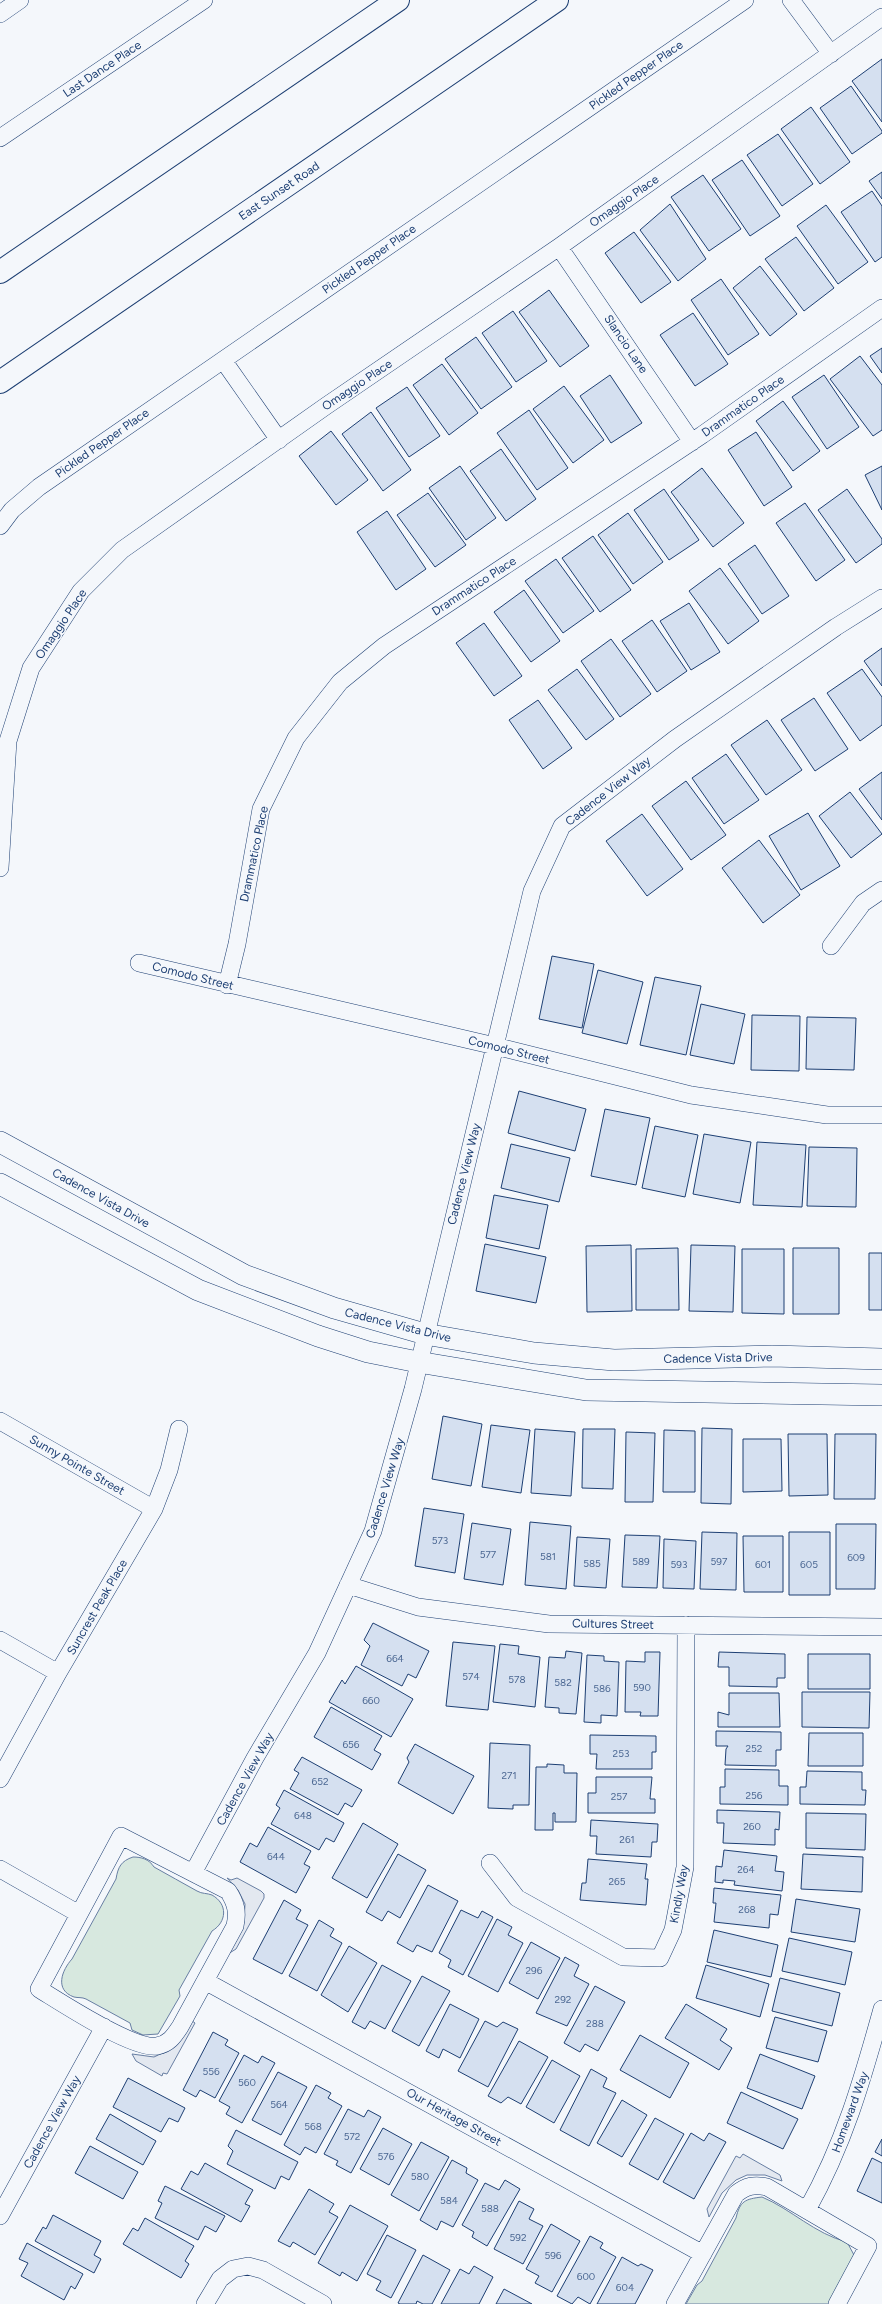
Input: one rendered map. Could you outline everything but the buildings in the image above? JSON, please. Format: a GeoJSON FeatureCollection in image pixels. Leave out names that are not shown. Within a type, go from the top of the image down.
{"type":"FeatureCollection","features":[{"type":"Feature","properties":{"kind":"main road"},"geometry":{"type":"LineString","coordinates":[[0,272],[398,0]]}},
{"type":"Feature","properties":{"kind":"main road","name":"East Sunset Road"},"geometry":{"type":"LineString","coordinates":[[0,382],[557,0]]}},
{"type":"Feature","properties":{"kind":"street"},"geometry":{"type":"LineString","coordinates":[[0,14],[20,0]]}},
{"type":"Feature","properties":{"kind":"street","name":"Last Dance Place"},"geometry":{"type":"LineString","coordinates":[[0,138],[204,0]]}},
{"type":"Feature","properties":{"kind":"street","name":"Pickled Pepper Place"},"geometry":{"type":"LineString","coordinates":[[0,526],[12,510],[39,487],[745,0]]}},
{"type":"Feature","properties":{"kind":"street"},"geometry":{"type":"LineString","coordinates":[[791,0],[831,54]]}},
{"type":"Feature","properties":{"kind":"street","name":"Omaggio Place"},"geometry":{"type":"LineString","coordinates":[[0,868],[8,742],[31,668],[81,591],[122,550],[559,247],[882,18]]}},
{"type":"Feature","properties":{"kind":"street","name":"Slancio Lane"},"geometry":{"type":"LineString","coordinates":[[559,247],[692,442]]}},
{"type":"Feature","properties":{"kind":"street","name":"Drammatico Place"},"geometry":{"type":"LineString","coordinates":[[227,985],[261,809],[296,738],[340,682],[384,646],[692,442],[882,308]]}},
{"type":"Feature","properties":{"kind":"street"},"geometry":{"type":"LineString","coordinates":[[223,360],[280,440]]}},
{"type":"Feature","properties":{"kind":"street","name":"Cadence View Way"},"geometry":{"type":"LineString","coordinates":[[193,1873],[255,1758],[317,1653],[373,1531],[399,1443],[532,891],[562,826],[675,739],[836,627],[882,598]]}},
{"type":"Feature","properties":{"kind":"street"},"geometry":{"type":"LineString","coordinates":[[831,946],[862,903],[882,890]]}},
{"type":"Feature","properties":{"kind":"street","name":"Comodo Street"},"geometry":{"type":"LineString","coordinates":[[139,963],[227,985],[495,1046],[691,1095],[827,1115],[882,1115]]}},
{"type":"Feature","properties":{"kind":"street","name":"Cadence Vista Drive"},"geometry":{"type":"LineString","coordinates":[[0,1142],[244,1276],[334,1308],[425,1334],[534,1353],[614,1360],[772,1356],[882,1359]]}},
{"type":"Feature","properties":{"kind":"street"},"geometry":{"type":"LineString","coordinates":[[0,1184],[198,1290],[318,1336],[368,1352],[418,1362],[586,1390],[882,1394]]}},
{"type":"Feature","properties":{"kind":"street","name":"Sunny Pointe Street"},"geometry":{"type":"LineString","coordinates":[[0,1421],[154,1508]]}},
{"type":"Feature","properties":{"kind":"street","name":"Suncrest Peak Place"},"geometry":{"type":"LineString","coordinates":[[0,1779],[58,1673],[154,1508],[169,1470],[179,1429]]}},
{"type":"Feature","properties":{"kind":"street","name":"Cultures Street"},"geometry":{"type":"LineString","coordinates":[[348,1586],[418,1608],[542,1623],[882,1627]]}},
{"type":"Feature","properties":{"kind":"street","name":"Kindly Way"},"geometry":{"type":"LineString","coordinates":[[490,1863],[517,1898],[622,1957],[660,1958],[673,1930],[685,1867],[686,1625]]}},
{"type":"Feature","properties":{"kind":"street"},"geometry":{"type":"LineString","coordinates":[[0,1640],[58,1673]]}},
{"type":"Feature","properties":{"kind":"street"},"geometry":{"type":"LineString","coordinates":[[121,1836],[193,1873],[228,1891],[235,1902],[238,1914],[235,1926],[170,2041],[158,2046],[146,2047],[104,2028],[39,1989],[121,1836]]}},
{"type":"Feature","properties":{"kind":"street"},"geometry":{"type":"LineString","coordinates":[[0,1869],[79,1914]]}},
{"type":"Feature","properties":{"kind":"street","name":"Our Heritage Street"},"geometry":{"type":"LineString","coordinates":[[205,1981],[704,2254]]}},
{"type":"Feature","properties":{"kind":"street","name":"Homeward Way"},"geometry":{"type":"LineString","coordinates":[[807,2210],[828,2173],[858,2096],[882,2009]]}},
{"type":"Feature","properties":{"kind":"street","name":"Cadence View Way"},"geometry":{"type":"LineString","coordinates":[[0,2216],[104,2028]]}},
{"type":"Feature","properties":{"kind":"street"},"geometry":{"type":"LineString","coordinates":[[675,2304],[736,2194],[744,2187],[757,2185],[767,2187],[868,2246],[837,2304]]}},
{"type":"Feature","properties":{"kind":"street"},"geometry":{"type":"LineString","coordinates":[[205,2304],[220,2279],[233,2269],[248,2266],[263,2270],[323,2304]]}},
{"type":"Feature","properties":{"kind":"shaded area"},"geometry":{"type":"Polygon","coordinates":[[[133,1857],[145,1859],[154,1867],[197,1891],[212,1895],[221,1903],[224,1913],[221,1923],[212,1931],[179,1990],[180,1996],[158,2034],[143,2035],[132,2030],[130,2023],[86,1999],[74,1997],[68,1994],[62,1985],[65,1969],[116,1879],[119,1868],[126,1860],[133,1857]]]}},
{"type":"Feature","properties":{"kind":"shaded area"},"geometry":{"type":"Polygon","coordinates":[[[227,1878],[231,1880],[237,1878],[264,1894],[264,1898],[236,1949],[228,1954],[244,1922],[245,1904],[238,1890],[227,1878]]]}},
{"type":"Feature","properties":{"kind":"shaded area"},"geometry":{"type":"Polygon","coordinates":[[[191,2020],[195,2023],[167,2074],[163,2073],[162,2076],[136,2061],[132,2054],[154,2057],[171,2049],[191,2020]]]}},
{"type":"Feature","properties":{"kind":"shaded area"},"geometry":{"type":"Polygon","coordinates":[[[743,2154],[780,2175],[782,2181],[765,2175],[747,2175],[736,2180],[722,2193],[709,2217],[707,2209],[736,2156],[740,2158],[743,2154]]]}},
{"type":"Feature","properties":{"kind":"shaded area"},"geometry":{"type":"Polygon","coordinates":[[[762,2197],[824,2233],[847,2242],[854,2255],[829,2304],[686,2304],[697,2285],[702,2281],[736,2218],[739,2208],[747,2200],[762,2197]]]}}]}
